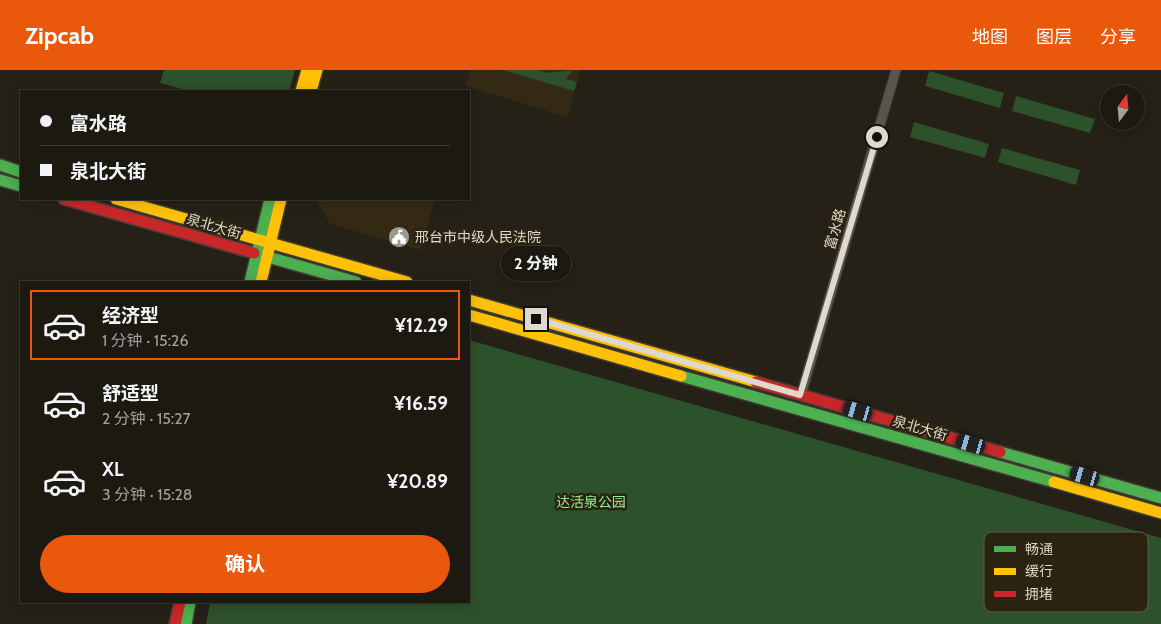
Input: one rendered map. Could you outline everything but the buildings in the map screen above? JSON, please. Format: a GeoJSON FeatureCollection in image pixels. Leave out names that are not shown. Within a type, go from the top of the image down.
{"type":"FeatureCollection","features":[{"type":"Feature","properties":{"kind":"main road"},"geometry":{"type":"LineString","coordinates":[[301,90],[307,70]]}},
{"type":"Feature","properties":{"kind":"main road"},"geometry":{"type":"LineString","coordinates":[[311,90],[317,70]]}},
{"type":"Feature","properties":{"kind":"main road"},"geometry":{"type":"LineString","coordinates":[[0,166],[20,172]]}},
{"type":"Feature","properties":{"kind":"main road"},"geometry":{"type":"LineString","coordinates":[[0,180],[20,186]]}},
{"type":"Feature","properties":{"kind":"main road","name":"泉北大街"},"geometry":{"type":"LineString","coordinates":[[67,200],[352,281]]}},
{"type":"Feature","properties":{"kind":"main road","name":"泉北大街"},"geometry":{"type":"LineString","coordinates":[[119,200],[404,281]]}},
{"type":"Feature","properties":{"kind":"main road"},"geometry":{"type":"LineString","coordinates":[[261,281],[262,256],[270,200]]}},
{"type":"Feature","properties":{"kind":"main road"},"geometry":{"type":"LineString","coordinates":[[265,242],[281,200]]}},
{"type":"Feature","properties":{"kind":"main road"},"geometry":{"type":"LineString","coordinates":[[250,281],[262,256]]}},
{"type":"Feature","properties":{"kind":"main road","name":"泉北大街"},"geometry":{"type":"LineString","coordinates":[[470,300],[1161,498]]}},
{"type":"Feature","properties":{"kind":"main road","name":"泉北大街"},"geometry":{"type":"LineString","coordinates":[[470,315],[1161,513]]}},
{"type":"Feature","properties":{"kind":"main road"},"geometry":{"type":"LineString","coordinates":[[175,624],[180,603]]}},
{"type":"Feature","properties":{"kind":"main road"},"geometry":{"type":"LineString","coordinates":[[186,624],[190,603]]}},
{"type":"Feature","properties":{"kind":"street","name":"富水路"},"geometry":{"type":"LineString","coordinates":[[800,395],[896,70]]}},
{"type":"Feature","properties":{"kind":"shaded area"},"geometry":{"type":"Polygon","coordinates":[[[470,70],[581,70],[567,117],[466,86],[470,70]]]}},
{"type":"Feature","properties":{"kind":"shaded area","name":"邢台市中级人民法院"},"geometry":{"type":"Polygon","coordinates":[[[317,200],[435,200],[420,250],[330,224],[317,200]]]}},
{"type":"Feature","properties":{"kind":"green space"},"geometry":{"type":"Polygon","coordinates":[[[164,70],[295,70],[289,90],[185,90],[160,83],[164,70]]]}},
{"type":"Feature","properties":{"kind":"green space"},"geometry":{"type":"Polygon","coordinates":[[[503,70],[538,70],[547,73],[573,70],[566,79],[577,82],[574,91],[503,70]]]}},
{"type":"Feature","properties":{"kind":"green space"},"geometry":{"type":"Polygon","coordinates":[[[929,71],[1004,93],[1000,108],[925,86],[929,71]]]}},
{"type":"Feature","properties":{"kind":"green space"},"geometry":{"type":"Polygon","coordinates":[[[1016,96],[1095,119],[1090,133],[1012,111],[1016,96]]]}},
{"type":"Feature","properties":{"kind":"green space"},"geometry":{"type":"Polygon","coordinates":[[[914,122],[989,144],[985,158],[910,137],[914,122]]]}},
{"type":"Feature","properties":{"kind":"green space"},"geometry":{"type":"Polygon","coordinates":[[[1002,148],[1080,170],[1076,185],[998,162],[1002,148]]]}},
{"type":"Feature","properties":{"kind":"green space","name":"达活泉公园"},"geometry":{"type":"Polygon","coordinates":[[[470,340],[1140,532],[984,532],[984,612],[1148,612],[1148,534],[1161,538],[1161,624],[206,624],[210,603],[470,603],[470,340]]]}},
{"type":"Feature","properties":{"kind":"traffic: fast"},"geometry":{"type":"LineString","coordinates":[[0,165],[20,172]]}},
{"type":"Feature","properties":{"kind":"traffic: fast"},"geometry":{"type":"LineString","coordinates":[[0,180],[20,186]]}},
{"type":"Feature","properties":{"kind":"traffic: fast"},"geometry":{"type":"LineString","coordinates":[[250,281],[270,200]]}},
{"type":"Feature","properties":{"kind":"traffic: fast"},"geometry":{"type":"LineString","coordinates":[[254,253],[352,281]]}},
{"type":"Feature","properties":{"kind":"traffic: fast"},"geometry":{"type":"LineString","coordinates":[[681,376],[1054,482]]}},
{"type":"Feature","properties":{"kind":"traffic: fast"},"geometry":{"type":"LineString","coordinates":[[1000,452],[1161,498]]}},
{"type":"Feature","properties":{"kind":"traffic: fast"},"geometry":{"type":"LineString","coordinates":[[186,624],[190,603]]}},
{"type":"Feature","properties":{"kind":"traffic: slow"},"geometry":{"type":"LineString","coordinates":[[301,90],[307,70]]}},
{"type":"Feature","properties":{"kind":"traffic: slow"},"geometry":{"type":"LineString","coordinates":[[311,90],[317,70]]}},
{"type":"Feature","properties":{"kind":"traffic: slow"},"geometry":{"type":"LineString","coordinates":[[120,200],[403,281]]}},
{"type":"Feature","properties":{"kind":"traffic: slow"},"geometry":{"type":"LineString","coordinates":[[261,281],[281,200]]}},
{"type":"Feature","properties":{"kind":"traffic: slow"},"geometry":{"type":"LineString","coordinates":[[470,300],[756,382]]}},
{"type":"Feature","properties":{"kind":"traffic: slow"},"geometry":{"type":"LineString","coordinates":[[470,315],[681,376]]}},
{"type":"Feature","properties":{"kind":"traffic: slow"},"geometry":{"type":"LineString","coordinates":[[1054,482],[1161,513]]}},
{"type":"Feature","properties":{"kind":"traffic: jam"},"geometry":{"type":"LineString","coordinates":[[68,200],[254,253]]}},
{"type":"Feature","properties":{"kind":"traffic: jam"},"geometry":{"type":"LineString","coordinates":[[756,382],[1000,452]]}},
{"type":"Feature","properties":{"kind":"traffic: jam"},"geometry":{"type":"LineString","coordinates":[[175,624],[180,603]]}},
{"type":"Feature","properties":{"kind":"place","name":"邢台市中级人民法院"},"geometry":{"type":"Point","coordinates":[399,237]}},
{"type":"Feature","properties":{"kind":"route"},"geometry":{"type":"LineString","coordinates":[[536,319],[800,395],[877,137]]}}]}
